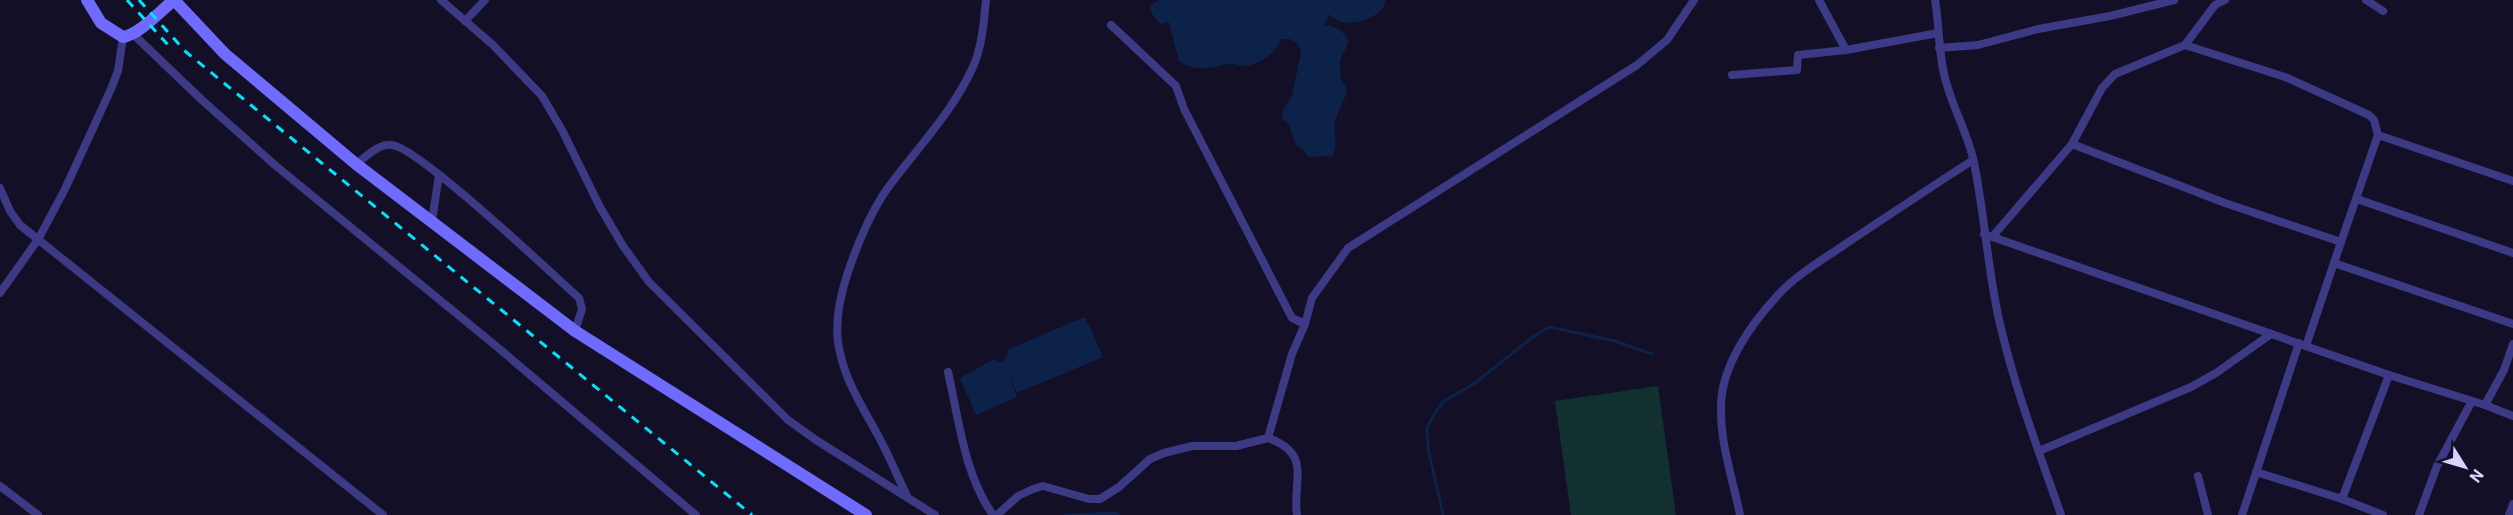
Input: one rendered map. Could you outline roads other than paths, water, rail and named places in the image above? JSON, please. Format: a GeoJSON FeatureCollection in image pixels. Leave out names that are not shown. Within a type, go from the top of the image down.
{"type":"FeatureCollection","features":[{"type":"Feature","properties":{"kind":"street"},"geometry":{"type":"LineString","coordinates":[[87,0],[101,22],[129,36],[276,166],[496,346],[696,515]]}},
{"type":"Feature","properties":{"kind":"street"},"geometry":{"type":"LineString","coordinates":[[0,293],[39,238],[65,189],[111,89],[129,36],[174,0],[225,54],[356,164],[575,331],[866,515]]}},
{"type":"Feature","properties":{"kind":"street"},"geometry":{"type":"LineString","coordinates":[[441,0],[492,45],[542,96],[562,130],[600,207],[623,246],[649,282],[789,420],[816,441],[935,515]]}},
{"type":"Feature","properties":{"kind":"street"},"geometry":{"type":"LineString","coordinates":[[465,21],[485,0]]}},
{"type":"Feature","properties":{"kind":"street"},"geometry":{"type":"LineString","coordinates":[[908,498],[844,371],[836,321],[843,287],[871,215],[886,190],[942,120],[975,64],[986,0]]}},
{"type":"Feature","properties":{"kind":"street"},"geometry":{"type":"LineString","coordinates":[[1268,438],[1292,354],[1305,324],[1312,298],[1348,248],[1637,65],[1668,40],[1694,0]]}},
{"type":"Feature","properties":{"kind":"street"},"geometry":{"type":"LineString","coordinates":[[1819,0],[1846,50]]}},
{"type":"Feature","properties":{"kind":"street"},"geometry":{"type":"LineString","coordinates":[[1935,0],[1938,48],[1947,88],[1973,160],[1988,235],[1988,265],[2000,326],[2061,515]]}},
{"type":"Feature","properties":{"kind":"street"},"geometry":{"type":"LineString","coordinates":[[1938,48],[1978,45],[2038,29],[2110,16],[2174,0]]}},
{"type":"Feature","properties":{"kind":"street"},"geometry":{"type":"LineString","coordinates":[[1988,235],[2072,144],[2102,88],[2115,74],[2185,45],[2215,5],[2225,0]]}},
{"type":"Feature","properties":{"kind":"street"},"geometry":{"type":"LineString","coordinates":[[2366,0],[2383,11]]}},
{"type":"Feature","properties":{"kind":"street"},"geometry":{"type":"LineString","coordinates":[[1111,25],[1176,86],[1184,109],[1292,318],[1305,324]]}},
{"type":"Feature","properties":{"kind":"street"},"geometry":{"type":"LineString","coordinates":[[1732,75],[1797,70],[1798,56],[1846,50],[1938,33]]}},
{"type":"Feature","properties":{"kind":"street"},"geometry":{"type":"LineString","coordinates":[[2185,45],[2285,77],[2329,96],[2369,115],[2374,120],[2378,135],[2242,515]]}},
{"type":"Feature","properties":{"kind":"street"},"geometry":{"type":"LineString","coordinates":[[2378,135],[2513,181]]}},
{"type":"Feature","properties":{"kind":"street"},"geometry":{"type":"LineString","coordinates":[[2072,144],[2225,203],[2341,242]]}},
{"type":"Feature","properties":{"kind":"street"},"geometry":{"type":"LineString","coordinates":[[356,164],[381,146],[392,145],[407,151],[439,174],[579,298],[582,309],[575,331]]}},
{"type":"Feature","properties":{"kind":"street"},"geometry":{"type":"LineString","coordinates":[[1740,515],[1724,440],[1720,406],[1724,384],[1750,327],[1779,294],[1816,264],[1973,160]]}},
{"type":"Feature","properties":{"kind":"street"},"geometry":{"type":"LineString","coordinates":[[432,222],[439,174]]}},
{"type":"Feature","properties":{"kind":"street"},"geometry":{"type":"LineString","coordinates":[[0,188],[10,211],[20,225],[383,515]]}},
{"type":"Feature","properties":{"kind":"street"},"geometry":{"type":"LineString","coordinates":[[2357,199],[2513,253]]}},
{"type":"Feature","properties":{"kind":"street"},"geometry":{"type":"LineString","coordinates":[[1988,235],[2513,416]]}},
{"type":"Feature","properties":{"kind":"street"},"geometry":{"type":"LineString","coordinates":[[2334,263],[2513,324]]}},
{"type":"Feature","properties":{"kind":"street"},"geometry":{"type":"LineString","coordinates":[[2039,451],[2191,387],[2217,373],[2271,334]]}},
{"type":"Feature","properties":{"kind":"street"},"geometry":{"type":"LineString","coordinates":[[2484,405],[2504,369],[2513,344]]}},
{"type":"Feature","properties":{"kind":"street"},"geometry":{"type":"LineString","coordinates":[[948,372],[969,467],[975,484],[995,515],[1017,496],[1043,486],[1089,499],[1100,499],[1119,487],[1137,468],[1164,453],[1192,446],[1236,446],[1268,438],[1290,449],[1296,458],[1297,515]]}},
{"type":"Feature","properties":{"kind":"street"},"geometry":{"type":"LineString","coordinates":[[2342,498],[2389,375]]}},
{"type":"Feature","properties":{"kind":"street"},"geometry":{"type":"LineString","coordinates":[[2418,515],[2437,466],[2472,401]]}},
{"type":"Feature","properties":{"kind":"street"},"geometry":{"type":"LineString","coordinates":[[2256,472],[2342,498],[2383,515]]}},
{"type":"Feature","properties":{"kind":"street"},"geometry":{"type":"LineString","coordinates":[[2198,476],[2208,515]]}},
{"type":"Feature","properties":{"kind":"street"},"geometry":{"type":"LineString","coordinates":[[0,486],[38,515]]}},
{"type":"Feature","properties":{"kind":"street"},"geometry":{"type":"LineString","coordinates":[[2509,515],[2513,504]]}},
{"type":"Feature","properties":{"kind":"water"},"geometry":{"type":"Polygon","coordinates":[[[1159,0],[1386,0],[1377,14],[1356,22],[1340,21],[1329,14],[1324,27],[1329,25],[1340,29],[1349,41],[1340,61],[1341,80],[1347,87],[1335,124],[1335,146],[1332,156],[1307,157],[1305,151],[1296,145],[1289,125],[1282,118],[1282,112],[1292,96],[1301,52],[1298,44],[1290,39],[1282,39],[1267,57],[1246,66],[1232,63],[1211,68],[1198,68],[1185,65],[1179,61],[1169,22],[1160,24],[1150,11],[1151,5],[1159,0]]]}},
{"type":"Feature","properties":{"kind":"water"},"geometry":{"type":"Polygon","coordinates":[[[1085,317],[1103,357],[1017,393],[1009,376],[1017,397],[976,415],[960,378],[994,359],[1003,363],[1009,349],[1085,317]]]}},
{"type":"Feature","properties":{"kind":"waterway"},"geometry":{"type":"LineString","coordinates":[[1443,515],[1428,448],[1427,428],[1444,401],[1475,383],[1534,336],[1549,327],[1615,341],[1652,354]]}},
{"type":"Feature","properties":{"kind":"waterway"},"geometry":{"type":"LineString","coordinates":[[1065,515],[1115,513],[1119,515]]}},
{"type":"Feature","properties":{"kind":"railway"},"geometry":{"type":"LineString","coordinates":[[127,0],[169,46]]}},
{"type":"Feature","properties":{"kind":"railway"},"geometry":{"type":"LineString","coordinates":[[139,0],[186,52],[752,515]]}}]}
